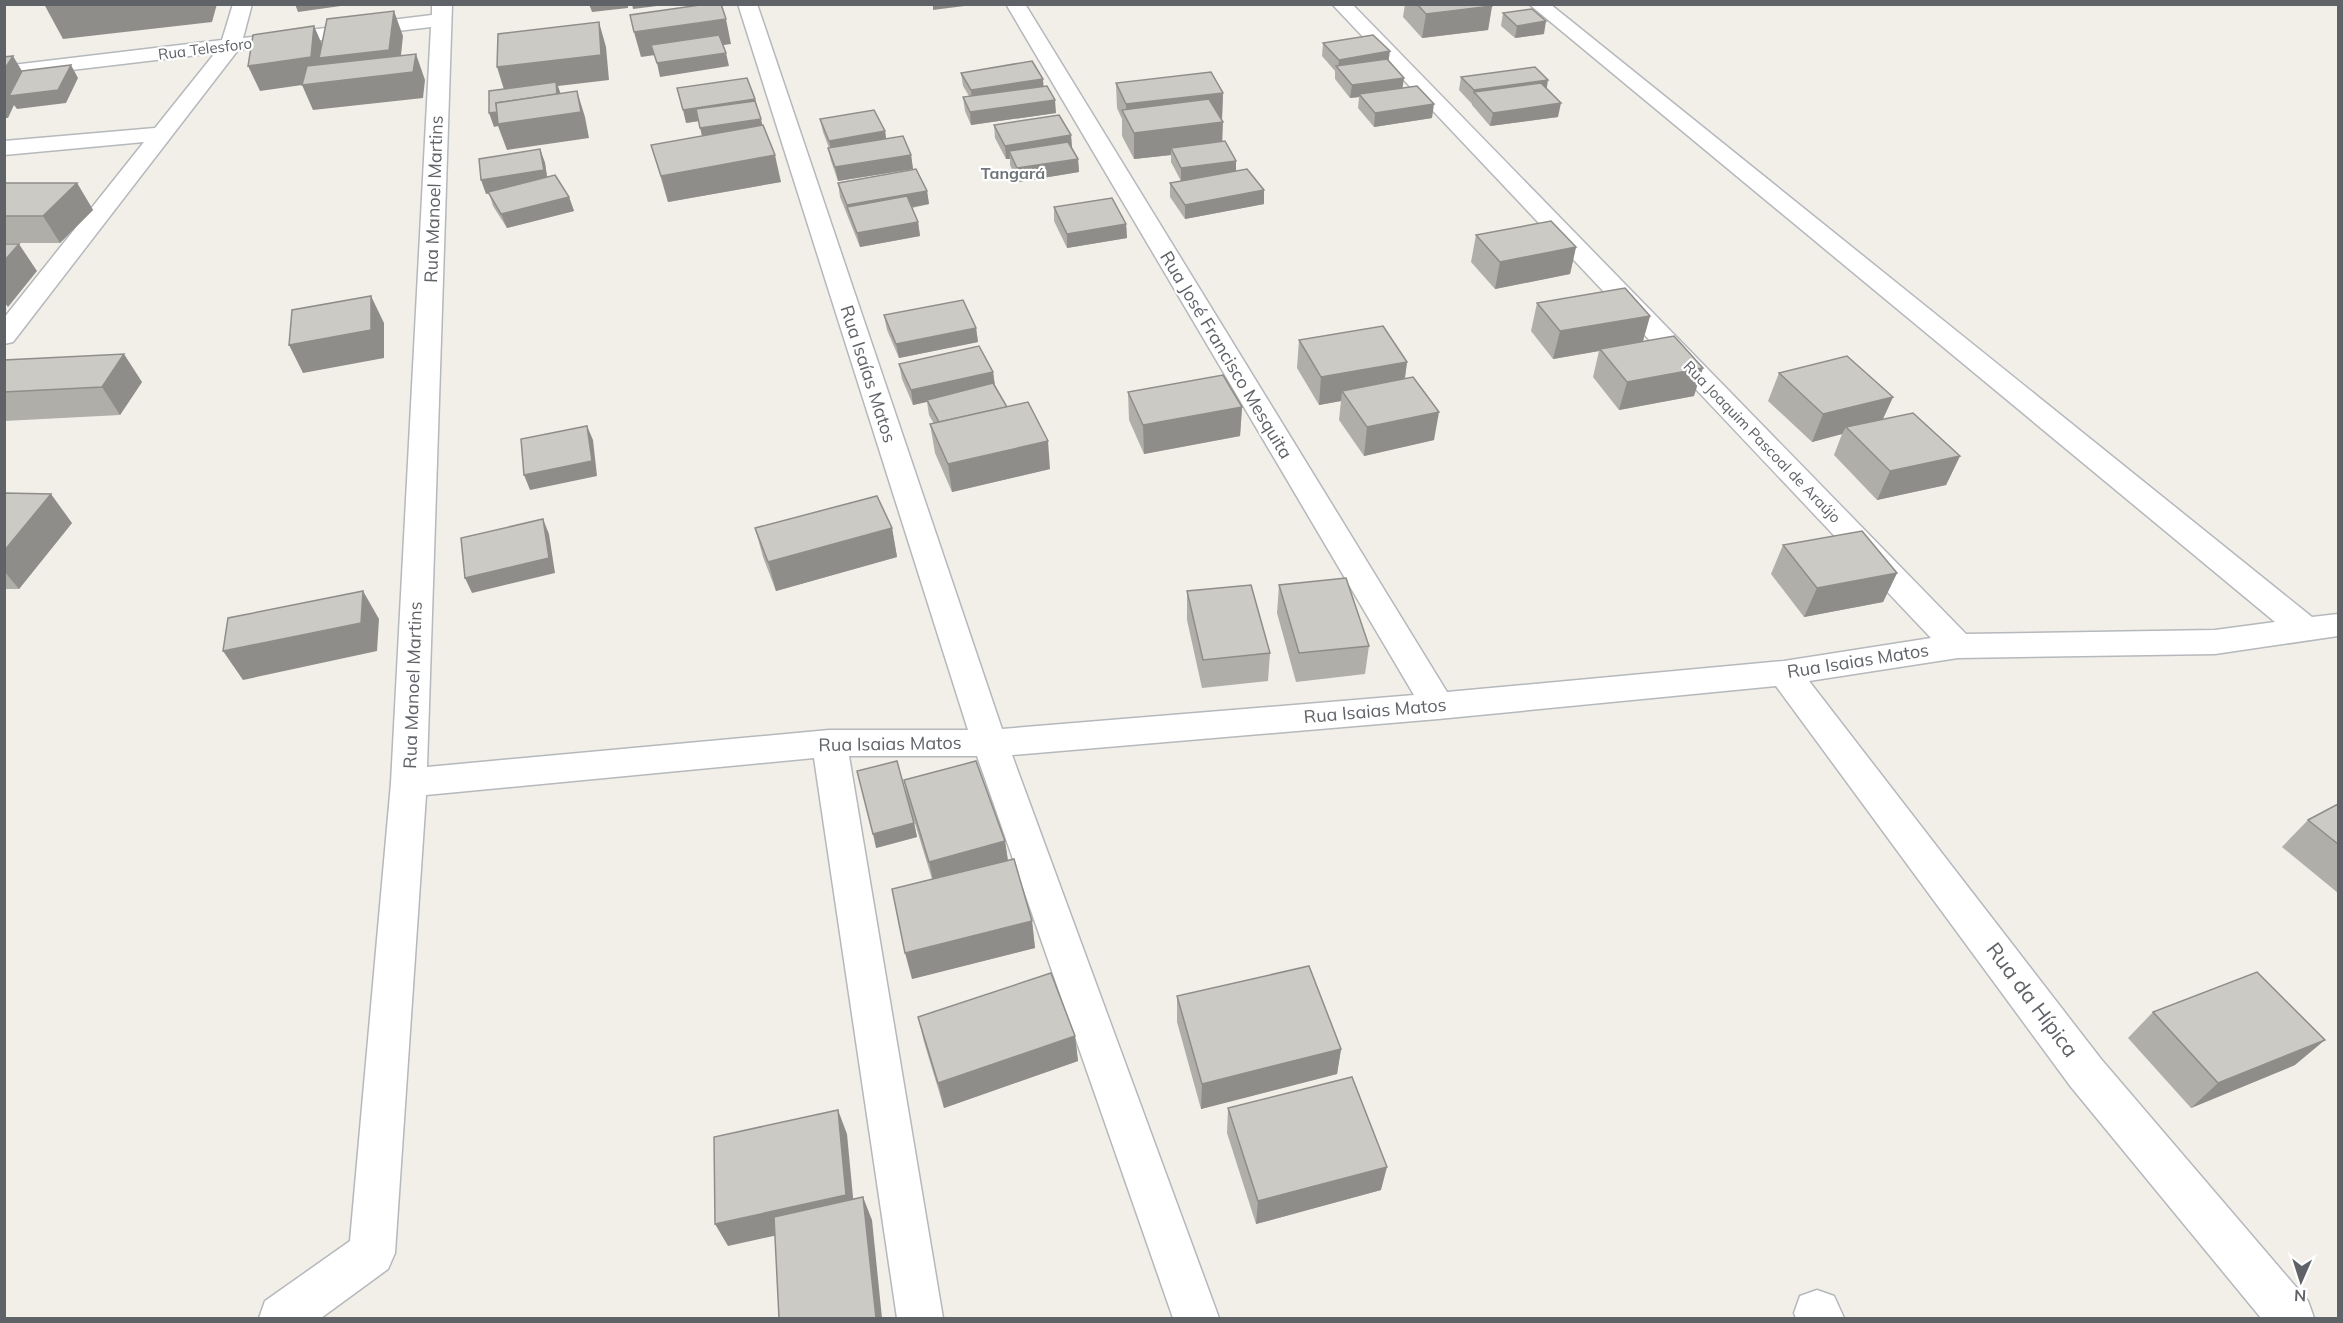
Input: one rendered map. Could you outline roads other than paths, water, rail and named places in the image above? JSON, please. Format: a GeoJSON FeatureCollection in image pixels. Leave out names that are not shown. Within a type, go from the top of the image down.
{"type":"FeatureCollection","features":[{"type":"Feature","properties":{"kind":"street"},"geometry":{"type":"LineString","coordinates":[[4,336],[230,47],[243,4]]}},
{"type":"Feature","properties":{"kind":"street","name":"Rua Isaías Matos"},"geometry":{"type":"LineString","coordinates":[[747,4],[990,743],[1196,1318]]}},
{"type":"Feature","properties":{"kind":"street","name":"Rua José Francisco Mesquita"},"geometry":{"type":"LineString","coordinates":[[1015,4],[1438,706]]}},
{"type":"Feature","properties":{"kind":"street","name":"Rua Joaquim Pascoal de Araújo"},"geometry":{"type":"LineString","coordinates":[[1341,4],[1958,646]]}},
{"type":"Feature","properties":{"kind":"street"},"geometry":{"type":"LineString","coordinates":[[1538,4],[2306,630]]}},
{"type":"Feature","properties":{"kind":"street","name":"Rua Telesforo"},"geometry":{"type":"LineString","coordinates":[[4,72],[230,47],[442,13]]}},
{"type":"Feature","properties":{"kind":"street","name":"Rua Manoel Martins"},"geometry":{"type":"LineString","coordinates":[[282,1318],[372,1253],[409,783],[442,13]]}},
{"type":"Feature","properties":{"kind":"street"},"geometry":{"type":"LineString","coordinates":[[4,148],[162,134]]}},
{"type":"Feature","properties":{"kind":"street","name":"Rua Isaias Matos"},"geometry":{"type":"LineString","coordinates":[[409,783],[829,743],[990,743],[1438,706],[1784,673],[1958,646],[2215,642],[2338,625]]}},
{"type":"Feature","properties":{"kind":"street","name":"Rua da Hípica"},"geometry":{"type":"LineString","coordinates":[[1784,673],[2086,1073],[2291,1318]]}},
{"type":"Feature","properties":{"kind":"street"},"geometry":{"type":"LineString","coordinates":[[829,743],[920,1318]]}},
{"type":"Feature","properties":{"kind":"district","name":"Tangará"},"geometry":{"type":"Point","coordinates":[1013,173]}}]}
